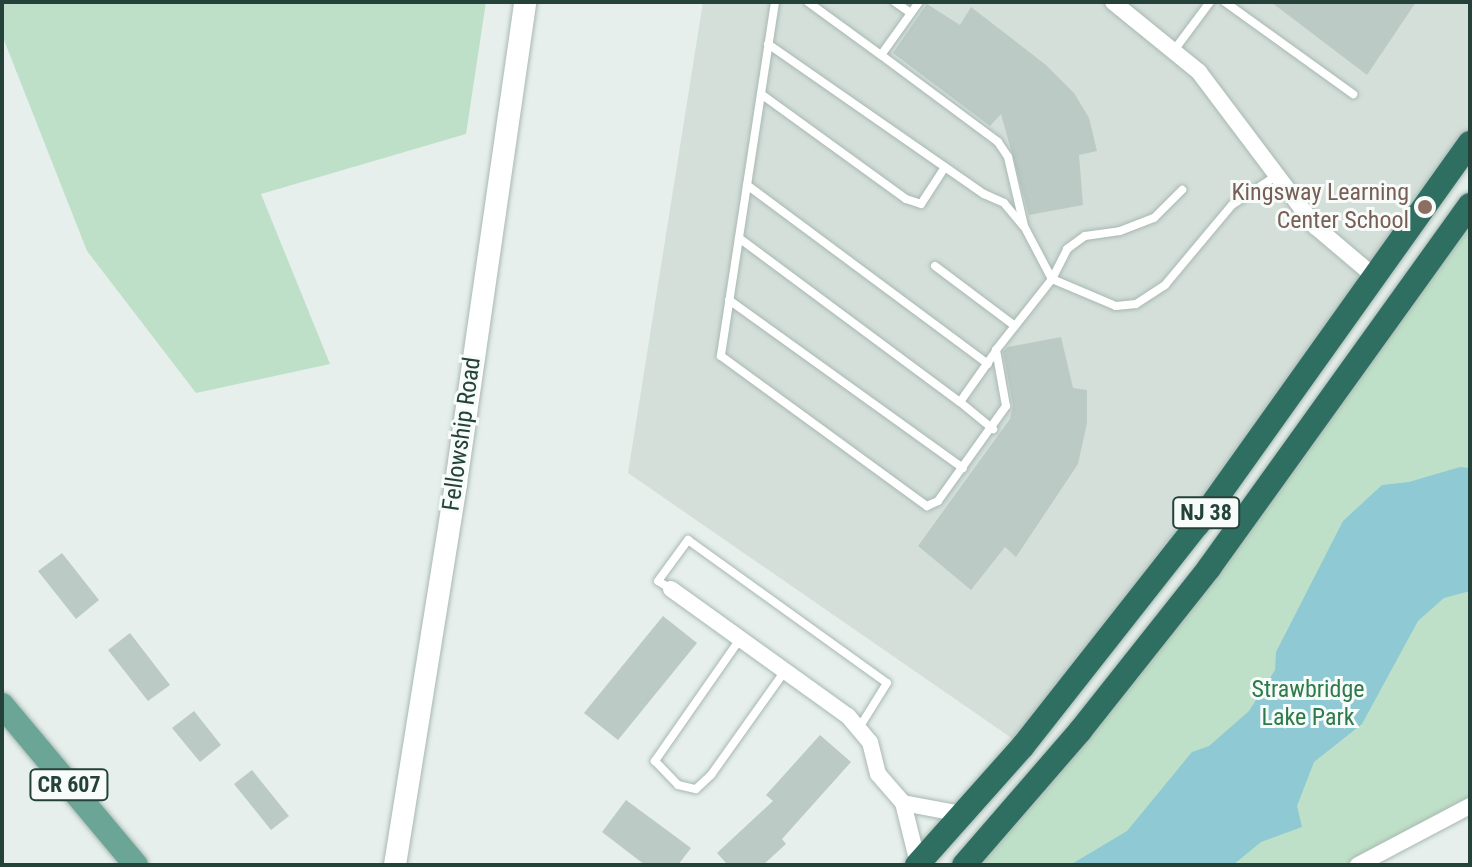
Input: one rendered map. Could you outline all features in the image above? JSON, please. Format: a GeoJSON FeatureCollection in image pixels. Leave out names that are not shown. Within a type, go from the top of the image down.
{"type":"FeatureCollection","features":[{"type":"Feature","properties":{"kind":"highway","name":"NJ 38"},"geometry":{"type":"LineString","coordinates":[[918,864],[1059,702],[1198,524],[1470,143]]}},
{"type":"Feature","properties":{"kind":"highway","name":"NJ 38"},"geometry":{"type":"LineString","coordinates":[[964,865],[1089,720],[1209,568],[1470,205]]}},
{"type":"Feature","properties":{"kind":"main road","name":"CR 607"},"geometry":{"type":"LineString","coordinates":[[2,705],[136,865]]}},
{"type":"Feature","properties":{"kind":"street","name":"Fellowship Road"},"geometry":{"type":"LineString","coordinates":[[395,865],[456,483],[525,2]]}},
{"type":"Feature","properties":{"kind":"street"},"geometry":{"type":"LineString","coordinates":[[1113,2],[1175,49],[1218,95],[1316,227],[1375,277]]}},
{"type":"Feature","properties":{"kind":"street"},"geometry":{"type":"LineString","coordinates":[[671,589],[848,716],[870,742],[878,774],[903,803],[918,864]]}},
{"type":"Feature","properties":{"kind":"street"},"geometry":{"type":"LineString","coordinates":[[903,803],[962,814]]}},
{"type":"Feature","properties":{"kind":"street"},"geometry":{"type":"LineString","coordinates":[[1358,865],[1470,806]]}},
{"type":"Feature","properties":{"kind":"lane"},"geometry":{"type":"LineString","coordinates":[[775,2],[721,356],[927,506],[938,501],[993,429],[1006,406],[996,350]]}},
{"type":"Feature","properties":{"kind":"lane"},"geometry":{"type":"LineString","coordinates":[[808,2],[998,142],[1008,157],[1024,226]]}},
{"type":"Feature","properties":{"kind":"lane"},"geometry":{"type":"LineString","coordinates":[[895,2],[911,13]]}},
{"type":"Feature","properties":{"kind":"lane"},"geometry":{"type":"LineString","coordinates":[[881,55],[919,2]]}},
{"type":"Feature","properties":{"kind":"lane"},"geometry":{"type":"LineString","coordinates":[[1175,49],[1210,2]]}},
{"type":"Feature","properties":{"kind":"lane"},"geometry":{"type":"LineString","coordinates":[[1225,2],[1353,94]]}},
{"type":"Feature","properties":{"kind":"lane"},"geometry":{"type":"LineString","coordinates":[[768,44],[945,167],[1004,203],[1024,226],[1052,279],[1107,303],[1136,304],[1165,285],[1232,205],[1279,174]]}},
{"type":"Feature","properties":{"kind":"lane"},"geometry":{"type":"LineString","coordinates":[[761,94],[906,199],[921,204],[945,167]]}},
{"type":"Feature","properties":{"kind":"lane"},"geometry":{"type":"LineString","coordinates":[[747,185],[988,364]]}},
{"type":"Feature","properties":{"kind":"lane"},"geometry":{"type":"LineString","coordinates":[[960,402],[1052,279],[1067,249],[1085,236],[1120,231],[1154,218],[1182,190]]}},
{"type":"Feature","properties":{"kind":"lane"},"geometry":{"type":"LineString","coordinates":[[739,238],[993,429]]}},
{"type":"Feature","properties":{"kind":"lane"},"geometry":{"type":"LineString","coordinates":[[935,266],[1015,326]]}},
{"type":"Feature","properties":{"kind":"lane"},"geometry":{"type":"LineString","coordinates":[[729,300],[963,468]]}},
{"type":"Feature","properties":{"kind":"lane"},"geometry":{"type":"LineString","coordinates":[[671,589],[658,581],[688,540],[887,683],[859,729]]}},
{"type":"Feature","properties":{"kind":"lane"},"geometry":{"type":"LineString","coordinates":[[740,639],[655,761],[678,785],[696,789],[711,775],[785,671]]}},
{"type":"Feature","properties":{"kind":"shaded area"},"geometry":{"type":"Polygon","coordinates":[[[703,2],[1470,2],[1470,143],[1023,746],[628,473],[703,2]]]}},
{"type":"Feature","properties":{"kind":"green space"},"geometry":{"type":"Polygon","coordinates":[[[2,2],[486,2],[466,134],[261,194],[330,364],[196,393],[87,251],[2,35],[2,2]]]}},
{"type":"Feature","properties":{"kind":"green space","name":"Strawbridge Lake Park"},"geometry":{"type":"Polygon","coordinates":[[[1470,205],[1470,806],[1360,865],[964,865],[1036,783],[1470,205]]]}},
{"type":"Feature","properties":{"kind":"water"},"geometry":{"type":"Polygon","coordinates":[[[1460,467],[1470,468],[1470,591],[1444,598],[1418,621],[1362,724],[1314,762],[1297,806],[1302,827],[1261,842],[1233,865],[1070,865],[1127,831],[1192,752],[1209,746],[1249,711],[1275,670],[1276,652],[1343,521],[1382,485],[1409,482],[1460,467]]]}},
{"type":"Feature","properties":{"kind":"building"},"geometry":{"type":"Polygon","coordinates":[[[1271,2],[1416,2],[1367,75],[1271,2]]]}},
{"type":"Feature","properties":{"kind":"building"},"geometry":{"type":"Polygon","coordinates":[[[927,4],[960,25],[971,7],[1046,65],[1074,93],[1089,118],[1097,151],[1079,155],[1083,205],[1029,215],[1001,114],[990,126],[893,53],[927,4]]]}},
{"type":"Feature","properties":{"kind":"building"},"geometry":{"type":"Polygon","coordinates":[[[1061,337],[1073,388],[1087,390],[1087,423],[1078,464],[1016,557],[1005,547],[971,590],[918,546],[1010,419],[1013,405],[1003,352],[1008,347],[1061,337]]]}},
{"type":"Feature","properties":{"kind":"building"},"geometry":{"type":"Polygon","coordinates":[[[62,553],[99,600],[76,619],[38,571],[62,553]]]}},
{"type":"Feature","properties":{"kind":"building"},"geometry":{"type":"Polygon","coordinates":[[[663,616],[697,643],[618,740],[584,713],[663,616]]]}},
{"type":"Feature","properties":{"kind":"building"},"geometry":{"type":"Polygon","coordinates":[[[130,633],[170,685],[148,701],[108,650],[130,633]]]}},
{"type":"Feature","properties":{"kind":"building"},"geometry":{"type":"Polygon","coordinates":[[[194,711],[221,745],[200,762],[172,728],[194,711]]]}},
{"type":"Feature","properties":{"kind":"building"},"geometry":{"type":"Polygon","coordinates":[[[820,735],[851,762],[782,839],[786,844],[763,865],[728,865],[717,853],[773,801],[766,795],[820,735]]]}},
{"type":"Feature","properties":{"kind":"building"},"geometry":{"type":"Polygon","coordinates":[[[252,770],[289,816],[271,830],[234,784],[252,770]]]}},
{"type":"Feature","properties":{"kind":"building"},"geometry":{"type":"Polygon","coordinates":[[[626,800],[691,848],[678,865],[645,865],[602,832],[626,800]]]}},
{"type":"Feature","properties":{"kind":"place","name":"Kingsway Learning Center School"},"geometry":{"type":"Point","coordinates":[1425,207]}}]}
